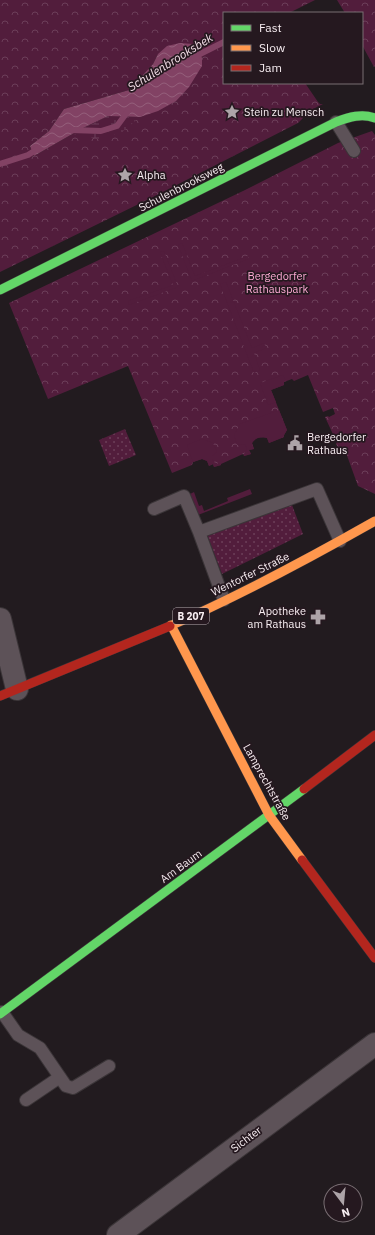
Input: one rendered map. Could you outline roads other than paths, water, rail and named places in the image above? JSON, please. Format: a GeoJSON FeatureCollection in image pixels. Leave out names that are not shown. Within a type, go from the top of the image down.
{"type":"FeatureCollection","features":[{"type":"Feature","properties":{"kind":"street","name":"Schulenbrooksweg"},"geometry":{"type":"LineString","coordinates":[[0,290],[336,122],[351,117],[372,116],[375,118]]}},
{"type":"Feature","properties":{"kind":"street","name":"Wentorfer Straße"},"geometry":{"type":"LineString","coordinates":[[8,692],[171,626],[301,562],[375,521]]}},
{"type":"Feature","properties":{"kind":"street"},"geometry":{"type":"LineString","coordinates":[[0,619],[8,692]]}},
{"type":"Feature","properties":{"kind":"street","name":"Lamprechtstraße"},"geometry":{"type":"LineString","coordinates":[[171,626],[269,815],[375,958]]}},
{"type":"Feature","properties":{"kind":"street","name":"Am Baum"},"geometry":{"type":"LineString","coordinates":[[1,1013],[375,735]]}},
{"type":"Feature","properties":{"kind":"street","name":"Sichter"},"geometry":{"type":"LineString","coordinates":[[118,1235],[375,1044]]}},
{"type":"Feature","properties":{"kind":"lane"},"geometry":{"type":"LineString","coordinates":[[336,122],[354,150]]}},
{"type":"Feature","properties":{"kind":"lane"},"geometry":{"type":"LineString","coordinates":[[199,532],[317,489],[340,541]]}},
{"type":"Feature","properties":{"kind":"lane"},"geometry":{"type":"LineString","coordinates":[[154,509],[184,496],[224,600]]}},
{"type":"Feature","properties":{"kind":"lane"},"geometry":{"type":"LineString","coordinates":[[1,1013],[18,1035],[40,1048],[66,1086],[73,1088],[109,1066]]}},
{"type":"Feature","properties":{"kind":"lane"},"geometry":{"type":"LineString","coordinates":[[26,1100],[60,1077]]}},
{"type":"Feature","properties":{"kind":"water"},"geometry":{"type":"Polygon","coordinates":[[[180,43],[193,44],[202,58],[202,66],[189,87],[176,101],[158,111],[140,117],[108,116],[81,129],[34,156],[30,146],[49,131],[64,109],[129,90],[153,64],[158,54],[167,46],[180,43]]]}},
{"type":"Feature","properties":{"kind":"waterway","name":"Schulenbrooksbek"},"geometry":{"type":"LineString","coordinates":[[194,58],[223,42]]}},
{"type":"Feature","properties":{"kind":"waterway"},"geometry":{"type":"LineString","coordinates":[[71,130],[101,131],[117,126],[128,111]]}},
{"type":"Feature","properties":{"kind":"waterway","name":"Schulenbrooksbek"},"geometry":{"type":"LineString","coordinates":[[0,164],[28,155],[39,148]]}},
{"type":"Feature","properties":{"kind":"place","name":"Stein zu Mensch"},"geometry":{"type":"Point","coordinates":[232,112]}},
{"type":"Feature","properties":{"kind":"place","name":"Alpha"},"geometry":{"type":"Point","coordinates":[125,175]}},
{"type":"Feature","properties":{"kind":"place","name":"Bergedorfer Rathaus"},"geometry":{"type":"Point","coordinates":[295,443]}},
{"type":"Feature","properties":{"kind":"place","name":"Apotheke am Rathaus"},"geometry":{"type":"Point","coordinates":[318,617]}},
{"type":"Feature","properties":{"kind":"park label","name":"Bergedorfer Rathauspark"},"geometry":{"type":"Point","coordinates":[277,282]}}]}
